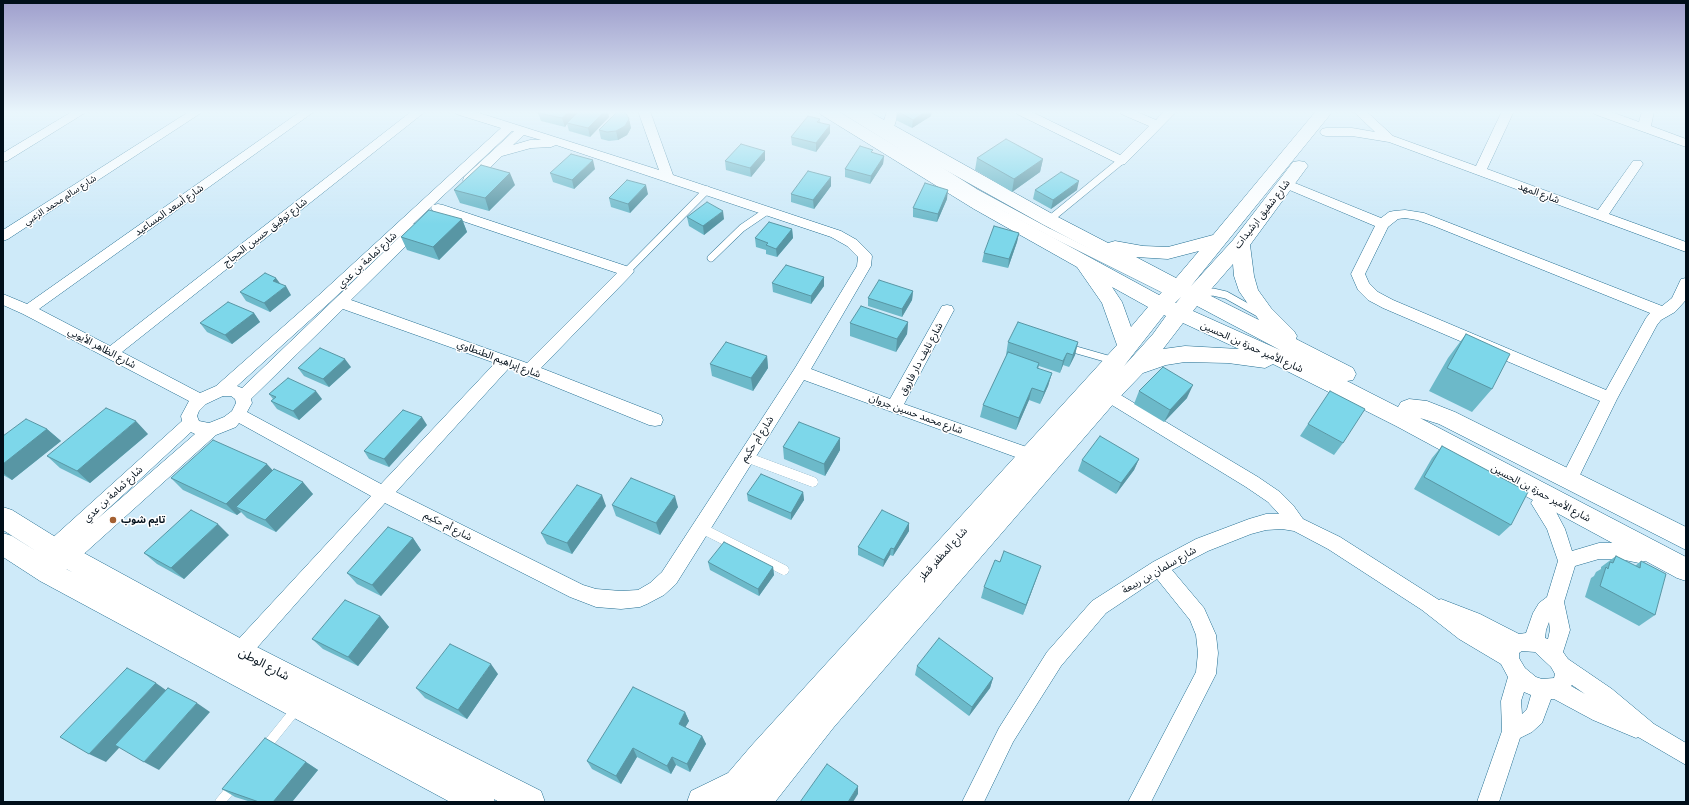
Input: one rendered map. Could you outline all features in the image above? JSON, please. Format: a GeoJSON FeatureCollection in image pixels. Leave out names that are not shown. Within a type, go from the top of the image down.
{"type":"FeatureCollection","features":[{"type":"Feature","properties":{"kind":"street"},"geometry":{"type":"LineString","coordinates":[[3,158],[19,149]]}},
{"type":"Feature","properties":{"kind":"street","name":"شارع سالم محمد الزعبي"},"geometry":{"type":"LineString","coordinates":[[3,236],[139,149]]}},
{"type":"Feature","properties":{"kind":"street","name":"شارع أسعد المساعيد"},"geometry":{"type":"LineString","coordinates":[[28,310],[256,149]]}},
{"type":"Feature","properties":{"kind":"street","name":"شارع توفيق حسين الحجاج"},"geometry":{"type":"LineString","coordinates":[[111,353],[372,149]]}},
{"type":"Feature","properties":{"kind":"street","name":"شارع ثمامة بن عدي"},"geometry":{"type":"LineString","coordinates":[[243,397],[438,208],[493,149]]}},
{"type":"Feature","properties":{"kind":"street","name":"شارع ثمامة بن عدي"},"geometry":{"type":"LineString","coordinates":[[222,390],[495,149]]}},
{"type":"Feature","properties":{"kind":"street"},"geometry":{"type":"LineString","coordinates":[[491,151],[505,149]]}},
{"type":"Feature","properties":{"kind":"street","name":"شارع أم حكيم"},"geometry":{"type":"LineString","coordinates":[[238,415],[383,494],[577,591],[596,598],[621,600],[640,598],[657,589],[669,578],[801,372],[864,266],[865,256],[852,242],[836,234],[581,149]]}},
{"type":"Feature","properties":{"kind":"street"},"geometry":{"type":"LineString","coordinates":[[657,149],[668,178]]}},
{"type":"Feature","properties":{"kind":"street","name":"شارع الأمير حمزة بن الحسين"},"geometry":{"type":"LineString","coordinates":[[888,149],[980,205],[1080,260],[1175,299],[1302,360],[1686,558]]}},
{"type":"Feature","properties":{"kind":"street","name":"شارع الأمير حمزة بن الحسين"},"geometry":{"type":"LineString","coordinates":[[920,149],[1049,220],[1076,233],[1175,299]]}},
{"type":"Feature","properties":{"kind":"street"},"geometry":{"type":"LineString","coordinates":[[1098,149],[1121,160],[1133,149]]}},
{"type":"Feature","properties":{"kind":"street","name":"شارع شفيق ارشيدات"},"geometry":{"type":"LineString","coordinates":[[1175,299],[1191,274],[1294,149]]}},
{"type":"Feature","properties":{"kind":"street","name":"شارع شفيق ارشيدات"},"geometry":{"type":"LineString","coordinates":[[1175,299],[1240,244],[1313,149]]}},
{"type":"Feature","properties":{"kind":"street","name":"شارع المهد"},"geometry":{"type":"LineString","coordinates":[[1418,149],[1686,247]]}},
{"type":"Feature","properties":{"kind":"street"},"geometry":{"type":"LineString","coordinates":[[1480,172],[1491,149]]}},
{"type":"Feature","properties":{"kind":"street"},"geometry":{"type":"LineString","coordinates":[[1601,216],[1637,164]]}},
{"type":"Feature","properties":{"kind":"street"},"geometry":{"type":"LineString","coordinates":[[1285,183],[1383,224]]}},
{"type":"Feature","properties":{"kind":"street"},"geometry":{"type":"LineString","coordinates":[[438,208],[628,271],[530,370]]}},
{"type":"Feature","properties":{"kind":"street"},"geometry":{"type":"LineString","coordinates":[[1608,398],[1388,304],[1373,296],[1363,286],[1358,274],[1383,224],[1394,215],[1405,214],[1419,216],[1663,312]]}},
{"type":"Feature","properties":{"kind":"street"},"geometry":{"type":"LineString","coordinates":[[1076,233],[1110,246],[1155,253],[1168,253],[1218,240]]}},
{"type":"Feature","properties":{"kind":"street"},"geometry":{"type":"LineString","coordinates":[[1240,244],[1244,276],[1249,291],[1256,303],[1302,360]]}},
{"type":"Feature","properties":{"kind":"street"},"geometry":{"type":"LineString","coordinates":[[1080,260],[1094,275],[1112,302],[1126,358],[1164,357],[1206,353],[1302,360]]}},
{"type":"Feature","properties":{"kind":"street"},"geometry":{"type":"LineString","coordinates":[[1569,480],[1608,398],[1651,322],[1656,316],[1670,308],[1678,301],[1686,282]]}},
{"type":"Feature","properties":{"kind":"street","name":"شارع الظاهر الأيوبي"},"geometry":{"type":"LineString","coordinates":[[3,299],[28,310],[200,400]]}},
{"type":"Feature","properties":{"kind":"street","name":"شارع المظفر قطز"},"geometry":{"type":"LineString","coordinates":[[739,796],[762,755],[1032,456],[1126,358],[1160,339],[1175,299]]}},
{"type":"Feature","properties":{"kind":"street","name":"شارع إبراهيم الطنطاوي"},"geometry":{"type":"LineString","coordinates":[[340,302],[418,328],[530,370],[655,420]]}},
{"type":"Feature","properties":{"kind":"street","name":"شارع نايف دار فاروق"},"geometry":{"type":"LineString","coordinates":[[894,407],[947,310]]}},
{"type":"Feature","properties":{"kind":"street","name":"شارع المظفر قطز"},"geometry":{"type":"LineString","coordinates":[[739,796],[824,717],[1108,395],[1126,358]]}},
{"type":"Feature","properties":{"kind":"street"},"geometry":{"type":"LineString","coordinates":[[240,652],[506,361]]}},
{"type":"Feature","properties":{"kind":"street","name":"شارع محمد حسين جروان"},"geometry":{"type":"LineString","coordinates":[[801,372],[1032,456]]}},
{"type":"Feature","properties":{"kind":"street"},"geometry":{"type":"LineString","coordinates":[[222,390],[232,390],[239,393],[243,397],[244,403],[238,415],[230,422],[210,430],[198,428],[190,423],[189,416],[193,407],[200,400],[211,394],[222,390]]}},
{"type":"Feature","properties":{"kind":"street"},"geometry":{"type":"LineString","coordinates":[[1108,395],[1258,486],[1274,497],[1287,510],[1297,524]]}},
{"type":"Feature","properties":{"kind":"street"},"geometry":{"type":"LineString","coordinates":[[1686,539],[1447,418],[1427,410],[1406,414],[1411,429],[1426,441],[1540,503],[1686,579]]}},
{"type":"Feature","properties":{"kind":"street","name":"شارع الأمير حمزة بن الحسين"},"geometry":{"type":"LineString","coordinates":[[1406,414],[1686,570]]}},
{"type":"Feature","properties":{"kind":"street","name":"شارع ثمامة بن عدي"},"geometry":{"type":"LineString","coordinates":[[51,561],[190,423]]}},
{"type":"Feature","properties":{"kind":"street","name":"شارع ثمامة بن عدي"},"geometry":{"type":"LineString","coordinates":[[51,561],[210,430]]}},
{"type":"Feature","properties":{"kind":"street"},"geometry":{"type":"LineString","coordinates":[[1512,731],[1525,725],[1535,716],[1540,703],[1549,689],[1561,685],[1564,680],[1565,673],[1558,660],[1560,630],[1555,602],[1567,561],[1556,529],[1540,503]]}},
{"type":"Feature","properties":{"kind":"street","name":"شارع الوطن"},"geometry":{"type":"LineString","coordinates":[[3,517],[51,561],[300,705],[480,802]]}},
{"type":"Feature","properties":{"kind":"street","name":"شارع سلمان بن ربيعة"},"geometry":{"type":"LineString","coordinates":[[973,802],[1006,735],[1054,659],[1099,608],[1159,568],[1202,545],[1266,522],[1297,524],[1334,543],[1429,604],[1466,633],[1520,655]]}},
{"type":"Feature","properties":{"kind":"street","name":"شارع الوطن"},"geometry":{"type":"LineString","coordinates":[[3,544],[51,561],[240,652],[530,802]]}},
{"type":"Feature","properties":{"kind":"street"},"geometry":{"type":"LineString","coordinates":[[1567,561],[1582,554],[1599,551],[1620,551],[1639,555]]}},
{"type":"Feature","properties":{"kind":"street"},"geometry":{"type":"LineString","coordinates":[[1139,802],[1206,674],[1208,653],[1206,635],[1197,614],[1159,568]]}},
{"type":"Feature","properties":{"kind":"street"},"geometry":{"type":"LineString","coordinates":[[1488,802],[1512,731],[1511,701],[1520,655],[1536,630],[1546,609],[1555,602]]}},
{"type":"Feature","properties":{"kind":"street"},"geometry":{"type":"LineString","coordinates":[[1520,655],[1558,660],[1647,731],[1686,755]]}},
{"type":"Feature","properties":{"kind":"street"},"geometry":{"type":"LineString","coordinates":[[1520,655],[1529,684],[1549,689],[1600,713],[1647,731]]}},
{"type":"Feature","properties":{"kind":"street"},"geometry":{"type":"LineString","coordinates":[[702,802],[739,796]]}},
{"type":"Feature","properties":{"kind":"lane"},"geometry":{"type":"LineString","coordinates":[[896,149],[983,202],[1175,299],[1210,292],[1226,295],[1244,304],[1274,324]]}},
{"type":"Feature","properties":{"kind":"lane"},"geometry":{"type":"LineString","coordinates":[[904,149],[975,192],[1175,299]]}},
{"type":"Feature","properties":{"kind":"lane"},"geometry":{"type":"LineString","coordinates":[[1049,220],[1121,160]]}},
{"type":"Feature","properties":{"kind":"lane"},"geometry":{"type":"LineString","coordinates":[[628,271],[707,190]]}},
{"type":"Feature","properties":{"kind":"lane"},"geometry":{"type":"LineString","coordinates":[[711,258],[742,228],[767,211]]}},
{"type":"Feature","properties":{"kind":"lane"},"geometry":{"type":"LineString","coordinates":[[1055,343],[1126,358]]}},
{"type":"Feature","properties":{"kind":"lane"},"geometry":{"type":"LineString","coordinates":[[746,457],[813,482]]}},
{"type":"Feature","properties":{"kind":"lane"},"geometry":{"type":"LineString","coordinates":[[701,528],[784,570]]}},
{"type":"Feature","properties":{"kind":"lane"},"geometry":{"type":"LineString","coordinates":[[255,759],[300,705]]}},
{"type":"Feature","properties":{"kind":"lane"},"geometry":{"type":"LineString","coordinates":[[220,802],[240,778]]}},
{"type":"Feature","properties":{"kind":"building"},"geometry":{"type":"Polygon","coordinates":[[[737,149],[757,149],[765,151],[750,168],[725,161],[737,149]]]}},
{"type":"Feature","properties":{"kind":"building"},"geometry":{"type":"Polygon","coordinates":[[[858,149],[868,149],[873,150],[871,152],[884,156],[871,176],[845,169],[858,149]]]}},
{"type":"Feature","properties":{"kind":"building"},"geometry":{"type":"Polygon","coordinates":[[[991,149],[1024,149],[1043,159],[1014,179],[977,158],[991,149]]]}},
{"type":"Feature","properties":{"kind":"building"},"geometry":{"type":"Polygon","coordinates":[[[571,154],[593,160],[572,180],[550,173],[571,154]]]}},
{"type":"Feature","properties":{"kind":"building"},"geometry":{"type":"Polygon","coordinates":[[[481,165],[510,173],[485,198],[454,190],[481,165]]]}},
{"type":"Feature","properties":{"kind":"building"},"geometry":{"type":"Polygon","coordinates":[[[808,171],[831,177],[813,200],[791,194],[808,171]]]}},
{"type":"Feature","properties":{"kind":"building"},"geometry":{"type":"Polygon","coordinates":[[[1061,172],[1079,181],[1053,200],[1035,190],[1061,172]]]}},
{"type":"Feature","properties":{"kind":"building"},"geometry":{"type":"Polygon","coordinates":[[[627,180],[646,185],[628,204],[609,198],[627,180]]]}},
{"type":"Feature","properties":{"kind":"building"},"geometry":{"type":"Polygon","coordinates":[[[925,183],[948,190],[938,214],[913,208],[925,183]]]}},
{"type":"Feature","properties":{"kind":"building"},"geometry":{"type":"Polygon","coordinates":[[[707,202],[723,211],[703,226],[687,217],[707,202]]]}},
{"type":"Feature","properties":{"kind":"building"},"geometry":{"type":"Polygon","coordinates":[[[429,210],[462,219],[433,247],[401,237],[429,210]]]}},
{"type":"Feature","properties":{"kind":"building"},"geometry":{"type":"Polygon","coordinates":[[[769,222],[792,229],[776,249],[766,245],[768,243],[755,238],[769,222]]]}},
{"type":"Feature","properties":{"kind":"building"},"geometry":{"type":"Polygon","coordinates":[[[994,226],[1019,233],[1009,259],[984,253],[994,226]]]}},
{"type":"Feature","properties":{"kind":"building"},"geometry":{"type":"Polygon","coordinates":[[[786,265],[824,277],[811,296],[772,283],[786,265]]]}},
{"type":"Feature","properties":{"kind":"building"},"geometry":{"type":"Polygon","coordinates":[[[265,273],[276,278],[273,281],[286,286],[264,303],[240,292],[265,273]]]}},
{"type":"Feature","properties":{"kind":"building"},"geometry":{"type":"Polygon","coordinates":[[[879,280],[913,291],[902,309],[868,298],[879,280]]]}},
{"type":"Feature","properties":{"kind":"building"},"geometry":{"type":"Polygon","coordinates":[[[228,302],[254,313],[225,335],[200,323],[228,302]]]}},
{"type":"Feature","properties":{"kind":"building"},"geometry":{"type":"Polygon","coordinates":[[[861,306],[908,322],[897,339],[850,323],[861,306]]]}},
{"type":"Feature","properties":{"kind":"building"},"geometry":{"type":"Polygon","coordinates":[[[1018,322],[1078,342],[1073,355],[1067,353],[1063,361],[1008,342],[1018,322]]]}},
{"type":"Feature","properties":{"kind":"building"},"geometry":{"type":"Polygon","coordinates":[[[1466,334],[1510,354],[1492,389],[1447,368],[1466,334]]]}},
{"type":"Feature","properties":{"kind":"building"},"geometry":{"type":"Polygon","coordinates":[[[726,342],[767,356],[751,378],[710,364],[726,342]]]}},
{"type":"Feature","properties":{"kind":"building"},"geometry":{"type":"Polygon","coordinates":[[[320,348],[345,359],[323,379],[298,368],[320,348]]]}},
{"type":"Feature","properties":{"kind":"building"},"geometry":{"type":"Polygon","coordinates":[[[1008,352],[1039,363],[1037,368],[1052,373],[1044,392],[1032,388],[1019,418],[983,405],[1008,352]]]}},
{"type":"Feature","properties":{"kind":"building"},"geometry":{"type":"Polygon","coordinates":[[[1163,367],[1193,385],[1170,410],[1139,391],[1163,367]]]}},
{"type":"Feature","properties":{"kind":"building"},"geometry":{"type":"Polygon","coordinates":[[[288,378],[316,391],[293,411],[271,401],[276,397],[269,394],[288,378]]]}},
{"type":"Feature","properties":{"kind":"building"},"geometry":{"type":"Polygon","coordinates":[[[1330,391],[1365,409],[1343,443],[1308,424],[1330,391]]]}},
{"type":"Feature","properties":{"kind":"building"},"geometry":{"type":"Polygon","coordinates":[[[106,408],[136,421],[77,471],[47,456],[106,408]]]}},
{"type":"Feature","properties":{"kind":"building"},"geometry":{"type":"Polygon","coordinates":[[[403,410],[422,417],[384,459],[364,451],[403,410]]]}},
{"type":"Feature","properties":{"kind":"building"},"geometry":{"type":"Polygon","coordinates":[[[26,419],[47,429],[3,464],[3,436],[26,419]]]}},
{"type":"Feature","properties":{"kind":"building"},"geometry":{"type":"Polygon","coordinates":[[[799,422],[840,438],[824,464],[783,447],[799,422]]]}},
{"type":"Feature","properties":{"kind":"building"},"geometry":{"type":"Polygon","coordinates":[[[1100,436],[1139,459],[1121,483],[1082,460],[1100,436]]]}},
{"type":"Feature","properties":{"kind":"building"},"geometry":{"type":"Polygon","coordinates":[[[213,440],[267,464],[226,504],[171,478],[213,440]]]}},
{"type":"Feature","properties":{"kind":"building"},"geometry":{"type":"Polygon","coordinates":[[[1442,446],[1528,492],[1511,525],[1424,477],[1442,446]]]}},
{"type":"Feature","properties":{"kind":"building"},"geometry":{"type":"Polygon","coordinates":[[[274,469],[303,482],[265,520],[236,507],[274,469]]]}},
{"type":"Feature","properties":{"kind":"building"},"geometry":{"type":"Polygon","coordinates":[[[761,474],[803,492],[791,513],[747,494],[761,474]]]}},
{"type":"Feature","properties":{"kind":"building"},"geometry":{"type":"Polygon","coordinates":[[[631,478],[675,496],[656,523],[612,505],[631,478]]]}},
{"type":"Feature","properties":{"kind":"building"},"geometry":{"type":"Polygon","coordinates":[[[577,485],[602,495],[567,543],[541,533],[577,485]]]}},
{"type":"Feature","properties":{"kind":"building"},"geometry":{"type":"Polygon","coordinates":[[[191,510],[218,524],[171,568],[144,553],[191,510]]]}},
{"type":"Feature","properties":{"kind":"building"},"geometry":{"type":"Polygon","coordinates":[[[882,510],[909,523],[894,549],[891,548],[884,560],[858,547],[882,510]]]}},
{"type":"Feature","properties":{"kind":"building"},"geometry":{"type":"Polygon","coordinates":[[[388,527],[413,538],[372,585],[347,573],[388,527]]]}},
{"type":"Feature","properties":{"kind":"building"},"geometry":{"type":"Polygon","coordinates":[[[724,542],[773,567],[758,589],[708,562],[724,542]]]}},
{"type":"Feature","properties":{"kind":"building"},"geometry":{"type":"Polygon","coordinates":[[[1004,551],[1041,566],[1026,605],[984,587],[995,560],[1000,562],[1004,551]]]}},
{"type":"Feature","properties":{"kind":"building"},"geometry":{"type":"Polygon","coordinates":[[[1616,556],[1640,568],[1641,561],[1666,574],[1655,615],[1600,586],[1606,567],[1608,569],[1610,562],[1613,563],[1616,556]]]}},
{"type":"Feature","properties":{"kind":"building"},"geometry":{"type":"Polygon","coordinates":[[[345,600],[380,616],[348,657],[312,639],[345,600]]]}},
{"type":"Feature","properties":{"kind":"building"},"geometry":{"type":"Polygon","coordinates":[[[939,638],[993,678],[972,707],[917,666],[939,638]]]}},
{"type":"Feature","properties":{"kind":"building"},"geometry":{"type":"Polygon","coordinates":[[[450,644],[491,664],[458,710],[416,688],[450,644]]]}},
{"type":"Feature","properties":{"kind":"building"},"geometry":{"type":"Polygon","coordinates":[[[127,668],[156,683],[89,754],[60,737],[127,668]]]}},
{"type":"Feature","properties":{"kind":"building"},"geometry":{"type":"Polygon","coordinates":[[[633,687],[685,712],[679,724],[702,736],[687,764],[672,757],[667,766],[633,748],[616,776],[587,761],[633,687]]]}},
{"type":"Feature","properties":{"kind":"building"},"geometry":{"type":"Polygon","coordinates":[[[168,688],[197,703],[144,762],[115,745],[168,688]]]}},
{"type":"Feature","properties":{"kind":"building"},"geometry":{"type":"Polygon","coordinates":[[[265,738],[306,762],[273,802],[259,802],[222,789],[265,738]]]}},
{"type":"Feature","properties":{"kind":"building"},"geometry":{"type":"Polygon","coordinates":[[[827,764],[858,786],[848,802],[800,802],[827,764]]]}},
{"type":"Feature","properties":{"kind":"place","name":"تايم شوب"},"geometry":{"type":"Point","coordinates":[113,520]}}]}
